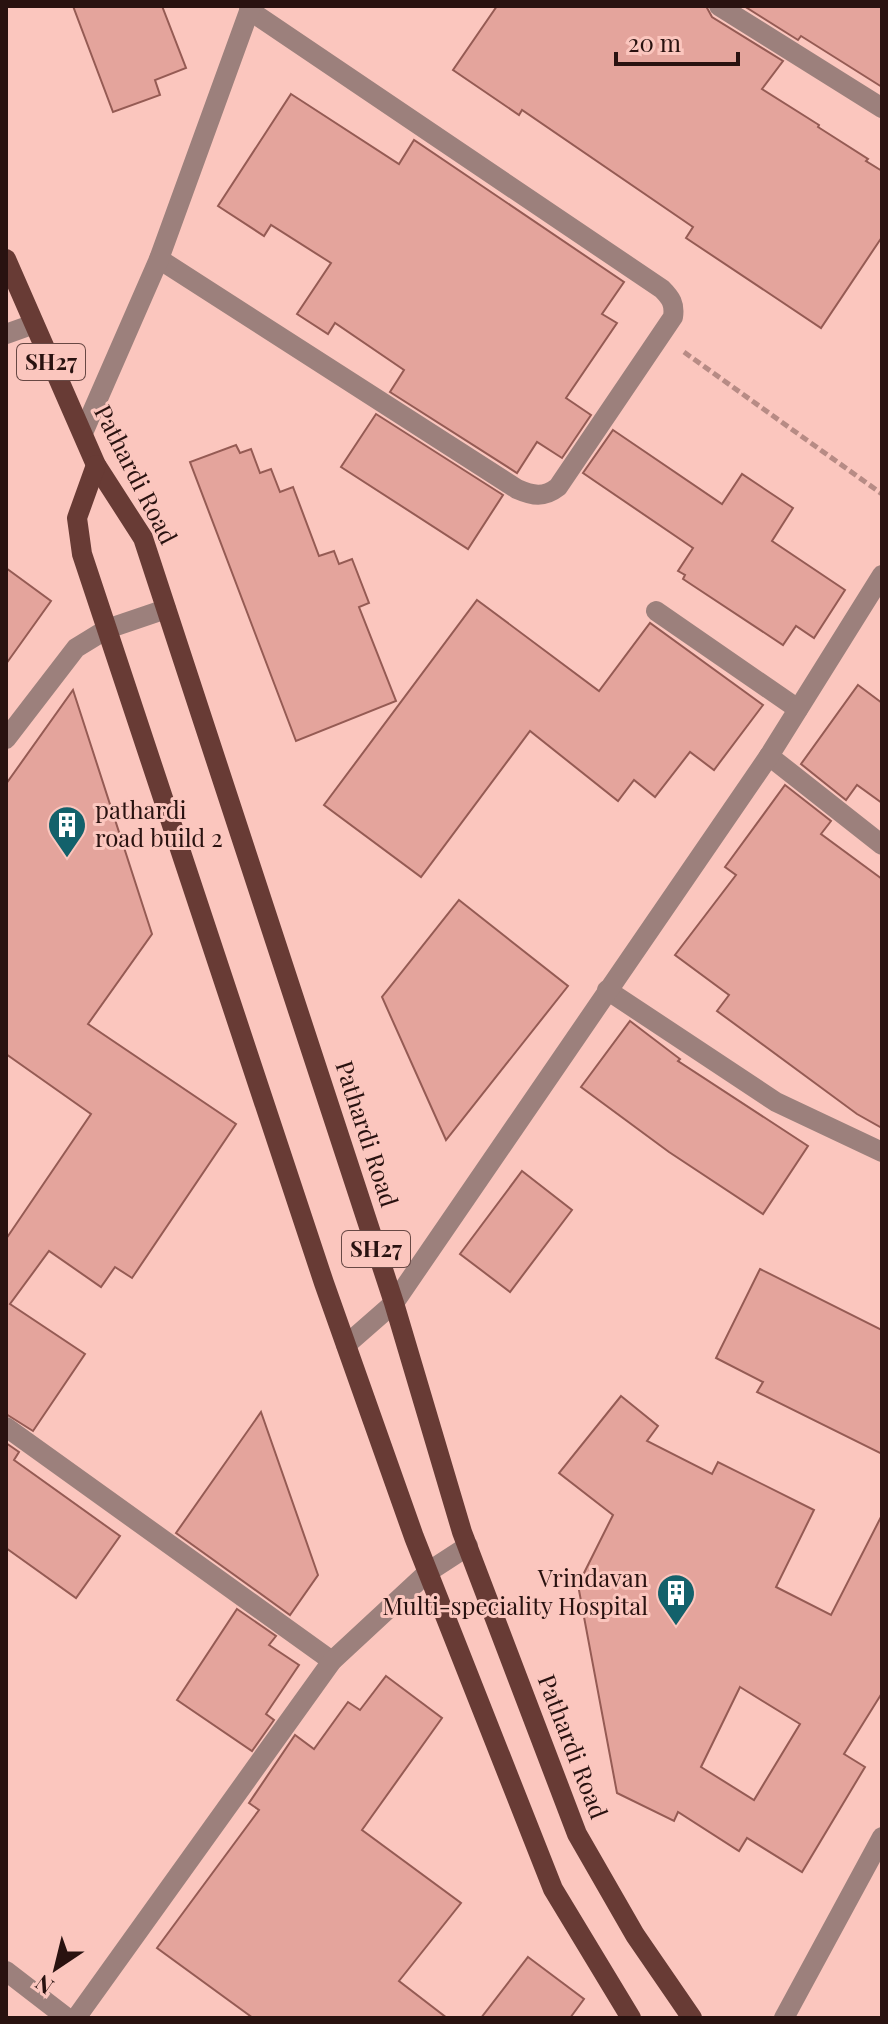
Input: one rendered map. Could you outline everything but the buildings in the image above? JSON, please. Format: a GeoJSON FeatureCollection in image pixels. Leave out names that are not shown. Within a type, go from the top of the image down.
{"type":"FeatureCollection","features":[{"type":"Feature","properties":{"kind":"main road","name":"Pathardi Road"},"geometry":{"type":"LineString","coordinates":[[6,259],[96,465],[143,538],[394,1303],[468,1546],[577,1834],[635,1935],[692,2018]]}},
{"type":"Feature","properties":{"kind":"main road"},"geometry":{"type":"LineString","coordinates":[[96,465],[77,518],[82,554],[346,1345],[428,1572],[553,1889],[631,2018]]}},
{"type":"Feature","properties":{"kind":"street"},"geometry":{"type":"LineString","coordinates":[[719,6],[882,108]]}},
{"type":"Feature","properties":{"kind":"street"},"geometry":{"type":"LineString","coordinates":[[83,433],[159,259],[250,8],[662,289],[675,307],[673,317],[558,487],[549,494],[533,496],[517,489],[159,259]]}},
{"type":"Feature","properties":{"kind":"street"},"geometry":{"type":"LineString","coordinates":[[6,334],[34,324]]}},
{"type":"Feature","properties":{"kind":"street"},"geometry":{"type":"LineString","coordinates":[[346,1345],[394,1303],[769,756],[882,575]]}},
{"type":"Feature","properties":{"kind":"street"},"geometry":{"type":"LineString","coordinates":[[6,739],[76,648],[107,629],[166,609]]}},
{"type":"Feature","properties":{"kind":"street"},"geometry":{"type":"LineString","coordinates":[[656,611],[798,709]]}},
{"type":"Feature","properties":{"kind":"street"},"geometry":{"type":"LineString","coordinates":[[769,756],[882,845]]}},
{"type":"Feature","properties":{"kind":"street"},"geometry":{"type":"LineString","coordinates":[[607,990],[776,1102],[882,1152]]}},
{"type":"Feature","properties":{"kind":"street"},"geometry":{"type":"LineString","coordinates":[[6,1427],[332,1661]]}},
{"type":"Feature","properties":{"kind":"street"},"geometry":{"type":"LineString","coordinates":[[76,2018],[332,1661],[428,1572],[468,1546]]}},
{"type":"Feature","properties":{"kind":"street"},"geometry":{"type":"LineString","coordinates":[[784,2018],[882,1837]]}},
{"type":"Feature","properties":{"kind":"street"},"geometry":{"type":"LineString","coordinates":[[6,1971],[67,2018]]}},
{"type":"Feature","properties":{"kind":"path"},"geometry":{"type":"LineString","coordinates":[[661,335],[882,494]]}},
{"type":"Feature","properties":{"kind":"place","name":"pathardi road build 2"},"geometry":{"type":"Point","coordinates":[67,859]}},
{"type":"Feature","properties":{"kind":"place","name":"Vrindavan Multi-speciality Hospital"},"geometry":{"type":"Point","coordinates":[676,1627]}}]}
